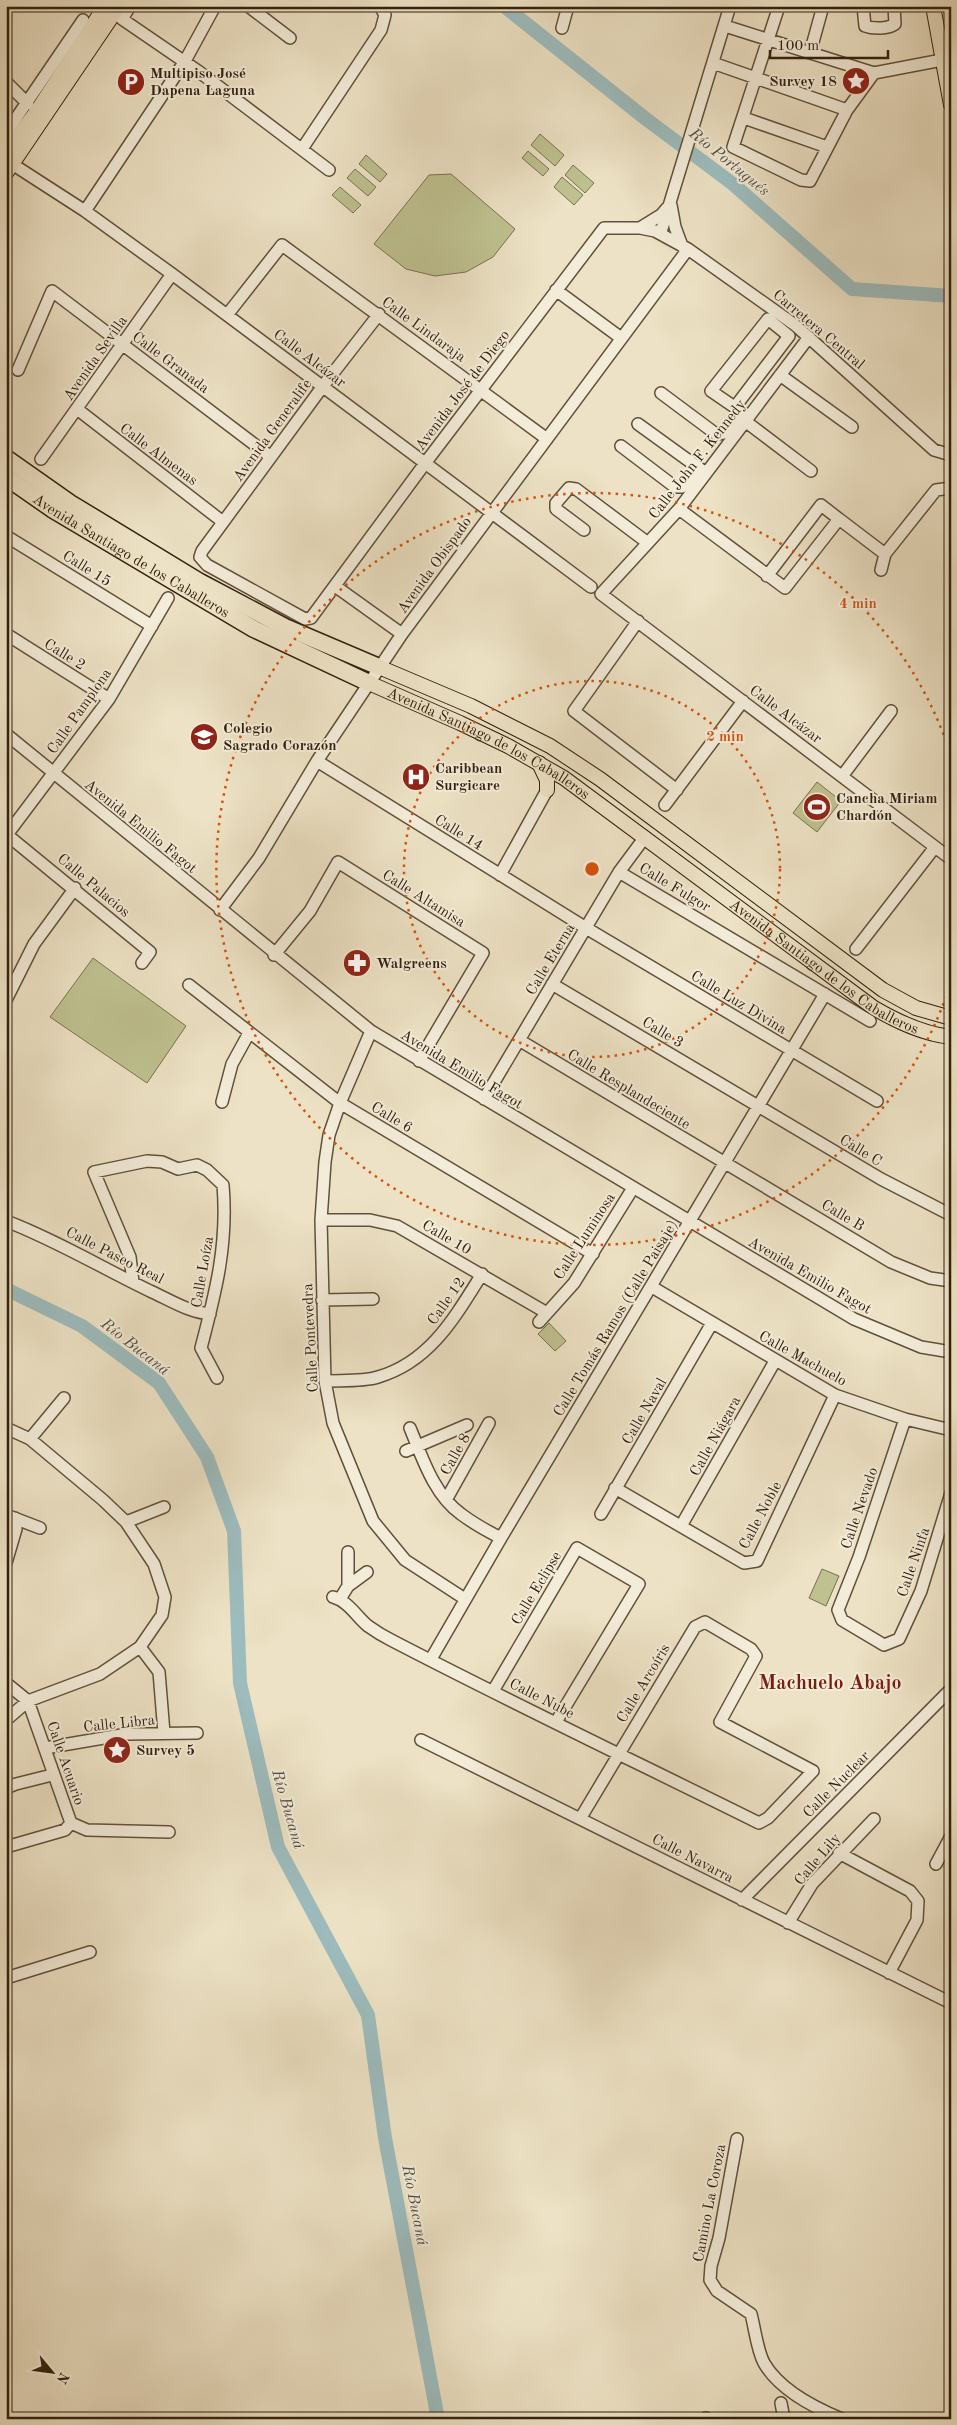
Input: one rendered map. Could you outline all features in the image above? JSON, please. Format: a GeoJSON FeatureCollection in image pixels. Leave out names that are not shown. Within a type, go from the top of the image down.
{"type":"FeatureCollection","features":[{"type":"Feature","properties":{"kind":"highway","name":"Avenida Santiago de los Caballeros"},"geometry":{"type":"LineString","coordinates":[[6,458],[70,503],[200,582],[285,627],[379,667]]}},
{"type":"Feature","properties":{"kind":"highway","name":"Avenida Santiago de los Caballeros"},"geometry":{"type":"LineString","coordinates":[[6,477],[60,514],[254,628],[369,683]]}},
{"type":"Feature","properties":{"kind":"main road"},"geometry":{"type":"LineString","coordinates":[[8,162],[37,111],[105,6]]}},
{"type":"Feature","properties":{"kind":"main road"},"geometry":{"type":"LineString","coordinates":[[933,6],[945,63],[951,105]]}},
{"type":"Feature","properties":{"kind":"main road"},"geometry":{"type":"LineString","coordinates":[[8,162],[120,13]]}},
{"type":"Feature","properties":{"kind":"main road","name":"Avenida Santiago de los Caballeros"},"geometry":{"type":"LineString","coordinates":[[379,667],[471,706],[550,746],[600,779],[883,990],[916,1008],[951,1018]]}},
{"type":"Feature","properties":{"kind":"main road","name":"Avenida Santiago de los Caballeros"},"geometry":{"type":"LineString","coordinates":[[369,683],[460,723],[539,763],[564,778],[645,836],[874,1008],[908,1026],[929,1033],[951,1037]]}},
{"type":"Feature","properties":{"kind":"main road"},"geometry":{"type":"LineString","coordinates":[[539,763],[547,780],[547,790]]}},
{"type":"Feature","properties":{"kind":"main road"},"geometry":{"type":"LineString","coordinates":[[547,790],[564,778]]}},
{"type":"Feature","properties":{"kind":"street"},"geometry":{"type":"LineString","coordinates":[[130,6],[120,13],[329,170]]}},
{"type":"Feature","properties":{"kind":"street"},"geometry":{"type":"LineString","coordinates":[[85,211],[185,61],[215,6]]}},
{"type":"Feature","properties":{"kind":"street"},"geometry":{"type":"LineString","coordinates":[[248,6],[290,38]]}},
{"type":"Feature","properties":{"kind":"street"},"geometry":{"type":"LineString","coordinates":[[302,149],[381,30],[385,15],[380,6]]}},
{"type":"Feature","properties":{"kind":"street"},"geometry":{"type":"LineString","coordinates":[[562,28],[568,6]]}},
{"type":"Feature","properties":{"kind":"street"},"geometry":{"type":"LineString","coordinates":[[661,232],[706,91],[730,6]]}},
{"type":"Feature","properties":{"kind":"street"},"geometry":{"type":"LineString","coordinates":[[779,6],[733,147],[807,182],[815,175],[827,147],[847,110],[874,72]]}},
{"type":"Feature","properties":{"kind":"street"},"geometry":{"type":"LineString","coordinates":[[810,53],[823,6]]}},
{"type":"Feature","properties":{"kind":"street"},"geometry":{"type":"LineString","coordinates":[[864,6],[865,26],[869,28],[890,27],[895,24],[894,6]]}},
{"type":"Feature","properties":{"kind":"street"},"geometry":{"type":"LineString","coordinates":[[6,133],[28,104],[83,20]]}},
{"type":"Feature","properties":{"kind":"street"},"geometry":{"type":"LineString","coordinates":[[725,26],[874,72],[945,63]]}},
{"type":"Feature","properties":{"kind":"street"},"geometry":{"type":"LineString","coordinates":[[713,63],[847,110]]}},
{"type":"Feature","properties":{"kind":"street"},"geometry":{"type":"LineString","coordinates":[[6,82],[28,104]]}},
{"type":"Feature","properties":{"kind":"street"},"geometry":{"type":"LineString","coordinates":[[744,118],[827,147]]}},
{"type":"Feature","properties":{"kind":"street","name":"Calle Alcázar"},"geometry":{"type":"LineString","coordinates":[[8,162],[85,211],[172,274],[492,511],[591,587]]}},
{"type":"Feature","properties":{"kind":"street"},"geometry":{"type":"LineString","coordinates":[[640,228],[661,215],[670,202]]}},
{"type":"Feature","properties":{"kind":"street"},"geometry":{"type":"LineString","coordinates":[[670,202],[675,227],[685,248]]}},
{"type":"Feature","properties":{"kind":"street","name":"Avenida José de Diego"},"geometry":{"type":"LineString","coordinates":[[311,618],[426,462],[604,228],[640,228],[661,232]]}},
{"type":"Feature","properties":{"kind":"street","name":"Carretera Central"},"geometry":{"type":"LineString","coordinates":[[661,232],[772,307],[809,336],[934,450],[951,455]]}},
{"type":"Feature","properties":{"kind":"street","name":"Calle Lindaraja"},"geometry":{"type":"LineString","coordinates":[[227,315],[282,245],[379,314],[547,439]]}},
{"type":"Feature","properties":{"kind":"street","name":"Avenida Obispado"},"geometry":{"type":"LineString","coordinates":[[220,910],[259,858],[317,761],[402,634],[547,439],[685,248]]}},
{"type":"Feature","properties":{"kind":"street","name":"Avenida Sevilla"},"geometry":{"type":"LineString","coordinates":[[41,459],[172,274]]}},
{"type":"Feature","properties":{"kind":"street"},"geometry":{"type":"LineString","coordinates":[[556,290],[621,338]]}},
{"type":"Feature","properties":{"kind":"street","name":"Calle Granada"},"geometry":{"type":"LineString","coordinates":[[18,370],[52,291],[271,458]]}},
{"type":"Feature","properties":{"kind":"street","name":"Avenida Generalife"},"geometry":{"type":"LineString","coordinates":[[311,618],[305,619],[207,565],[200,557],[202,551],[323,386],[379,314]]}},
{"type":"Feature","properties":{"kind":"street"},"geometry":{"type":"LineString","coordinates":[[661,393],[716,434],[724,433],[742,414],[789,336],[768,319],[711,391],[742,414],[811,471]]}},
{"type":"Feature","properties":{"kind":"street","name":"Calle John F. Kennedy"},"geometry":{"type":"LineString","coordinates":[[601,594],[679,509],[701,470],[742,414],[780,375],[809,336]]}},
{"type":"Feature","properties":{"kind":"street"},"geometry":{"type":"LineString","coordinates":[[780,375],[852,427]]}},
{"type":"Feature","properties":{"kind":"street","name":"Calle Almenas"},"geometry":{"type":"LineString","coordinates":[[76,410],[223,522]]}},
{"type":"Feature","properties":{"kind":"street"},"geometry":{"type":"LineString","coordinates":[[621,446],[675,487],[682,487],[701,470],[638,424]]}},
{"type":"Feature","properties":{"kind":"street"},"geometry":{"type":"LineString","coordinates":[[584,530],[556,509],[556,502],[569,488],[576,489],[648,544]]}},
{"type":"Feature","properties":{"kind":"street"},"geometry":{"type":"LineString","coordinates":[[881,570],[885,554],[936,490],[951,488]]}},
{"type":"Feature","properties":{"kind":"street"},"geometry":{"type":"LineString","coordinates":[[768,576],[821,505],[885,554]]}},
{"type":"Feature","properties":{"kind":"street"},"geometry":{"type":"LineString","coordinates":[[679,509],[785,588],[839,519]]}},
{"type":"Feature","properties":{"kind":"street","name":"Calle 15"},"geometry":{"type":"LineString","coordinates":[[6,536],[152,626]]}},
{"type":"Feature","properties":{"kind":"street"},"geometry":{"type":"LineString","coordinates":[[335,586],[402,634]]}},
{"type":"Feature","properties":{"kind":"street","name":"Calle Alcázar"},"geometry":{"type":"LineString","coordinates":[[601,594],[843,775],[951,860]]}},
{"type":"Feature","properties":{"kind":"street","name":"Calle Pamplona"},"geometry":{"type":"LineString","coordinates":[[6,835],[108,699],[168,598]]}},
{"type":"Feature","properties":{"kind":"street"},"geometry":{"type":"LineString","coordinates":[[638,621],[574,711],[677,790]]}},
{"type":"Feature","properties":{"kind":"street","name":"Calle 2"},"geometry":{"type":"LineString","coordinates":[[6,634],[108,699]]}},
{"type":"Feature","properties":{"kind":"street"},"geometry":{"type":"LineString","coordinates":[[665,806],[743,701]]}},
{"type":"Feature","properties":{"kind":"street"},"geometry":{"type":"LineString","coordinates":[[843,775],[891,711]]}},
{"type":"Feature","properties":{"kind":"street","name":"Avenida Emilio Fagot"},"geometry":{"type":"LineString","coordinates":[[6,734],[274,955],[371,1031],[854,1319],[921,1347],[951,1352]]}},
{"type":"Feature","properties":{"kind":"street","name":"Calle 14"},"geometry":{"type":"LineString","coordinates":[[317,761],[586,928]]}},
{"type":"Feature","properties":{"kind":"street"},"geometry":{"type":"LineString","coordinates":[[500,875],[547,790]]}},
{"type":"Feature","properties":{"kind":"street","name":"Calle Palacios"},"geometry":{"type":"LineString","coordinates":[[6,835],[75,888],[150,952],[142,963]]}},
{"type":"Feature","properties":{"kind":"street","name":"Calle Eterna"},"geometry":{"type":"LineString","coordinates":[[484,1100],[619,872],[645,836]]}},
{"type":"Feature","properties":{"kind":"street"},"geometry":{"type":"LineString","coordinates":[[856,949],[935,847]]}},
{"type":"Feature","properties":{"kind":"street","name":"Calle Altamisa"},"geometry":{"type":"LineString","coordinates":[[274,955],[310,911],[338,862],[483,953],[420,1061]]}},
{"type":"Feature","properties":{"kind":"street","name":"Calle Fulgor"},"geometry":{"type":"LineString","coordinates":[[619,872],[870,1021]]}},
{"type":"Feature","properties":{"kind":"street"},"geometry":{"type":"LineString","coordinates":[[6,1000],[34,944],[75,888]]}},
{"type":"Feature","properties":{"kind":"street","name":"Calle Luz Divina"},"geometry":{"type":"LineString","coordinates":[[586,928],[877,1101]]}},
{"type":"Feature","properties":{"kind":"street","name":"Calle 3"},"geometry":{"type":"LineString","coordinates":[[552,984],[758,1107]]}},
{"type":"Feature","properties":{"kind":"street","name":"Calle 6"},"geometry":{"type":"LineString","coordinates":[[189,985],[249,1034],[340,1103],[593,1254]]}},
{"type":"Feature","properties":{"kind":"street","name":"Calle Tomás Ramos (Calle Paisaje)"},"geometry":{"type":"LineString","coordinates":[[431,1659],[825,994]]}},
{"type":"Feature","properties":{"kind":"street","name":"Calle Pontevedra"},"geometry":{"type":"LineString","coordinates":[[371,1031],[340,1103],[329,1135],[321,1220],[324,1381],[333,1423],[372,1521],[405,1560],[465,1599]]}},
{"type":"Feature","properties":{"kind":"street"},"geometry":{"type":"LineString","coordinates":[[222,1102],[232,1064],[249,1034]]}},
{"type":"Feature","properties":{"kind":"street","name":"Calle Resplandeciente"},"geometry":{"type":"LineString","coordinates":[[519,1040],[725,1163]]}},
{"type":"Feature","properties":{"kind":"street","name":"Calle C"},"geometry":{"type":"LineString","coordinates":[[758,1107],[881,1179],[951,1214]]}},
{"type":"Feature","properties":{"kind":"street","name":"Calle Loíza"},"geometry":{"type":"LineString","coordinates":[[133,1282],[130,1257],[94,1172],[148,1161],[162,1162],[178,1169],[197,1165],[207,1170],[223,1185],[226,1213],[223,1253],[201,1348],[217,1378]]}},
{"type":"Feature","properties":{"kind":"street","name":"Calle B"},"geometry":{"type":"LineString","coordinates":[[725,1163],[891,1262],[930,1278],[951,1281]]}},
{"type":"Feature","properties":{"kind":"street","name":"Calle Luminosa"},"geometry":{"type":"LineString","coordinates":[[539,1322],[574,1283],[633,1188]]}},
{"type":"Feature","properties":{"kind":"street","name":"Calle 10"},"geometry":{"type":"LineString","coordinates":[[321,1220],[370,1220],[397,1226],[547,1313]]}},
{"type":"Feature","properties":{"kind":"street","name":"Calle Paseo Real"},"geometry":{"type":"LineString","coordinates":[[6,1221],[42,1234],[195,1312],[210,1314]]}},
{"type":"Feature","properties":{"kind":"street","name":"Calle 12"},"geometry":{"type":"LineString","coordinates":[[324,1381],[377,1378],[414,1362],[448,1329],[482,1274]]}},
{"type":"Feature","properties":{"kind":"street","name":"Calle Machuelo"},"geometry":{"type":"LineString","coordinates":[[652,1287],[774,1361],[835,1395],[905,1419],[951,1430]]}},
{"type":"Feature","properties":{"kind":"street"},"geometry":{"type":"LineString","coordinates":[[322,1300],[373,1299]]}},
{"type":"Feature","properties":{"kind":"street","name":"Calle Naval"},"geometry":{"type":"LineString","coordinates":[[601,1514],[712,1323]]}},
{"type":"Feature","properties":{"kind":"street","name":"Calle Niágara"},"geometry":{"type":"LineString","coordinates":[[682,1526],[774,1361]]}},
{"type":"Feature","properties":{"kind":"street","name":"Calle Noble"},"geometry":{"type":"LineString","coordinates":[[616,1488],[744,1563],[757,1560],[835,1395]]}},
{"type":"Feature","properties":{"kind":"street"},"geometry":{"type":"LineString","coordinates":[[30,1440],[64,1398]]}},
{"type":"Feature","properties":{"kind":"street","name":"Calle Nevado"},"geometry":{"type":"LineString","coordinates":[[899,1639],[884,1645],[842,1620],[838,1610],[859,1557],[905,1419]]}},
{"type":"Feature","properties":{"kind":"street","name":"Calle 8"},"geometry":{"type":"LineString","coordinates":[[446,1500],[489,1423]]}},
{"type":"Feature","properties":{"kind":"street"},"geometry":{"type":"LineString","coordinates":[[406,1450],[467,1425]]}},
{"type":"Feature","properties":{"kind":"street"},"geometry":{"type":"LineString","coordinates":[[6,1428],[30,1440],[90,1488],[126,1522],[153,1563],[165,1597],[162,1615],[140,1647],[100,1674],[28,1701],[6,1720]]}},
{"type":"Feature","properties":{"kind":"street"},"geometry":{"type":"LineString","coordinates":[[410,1428],[436,1485],[446,1500],[460,1514],[501,1538]]}},
{"type":"Feature","properties":{"kind":"street","name":"Calle Ninfa"},"geometry":{"type":"LineString","coordinates":[[899,1639],[920,1591],[951,1493]]}},
{"type":"Feature","properties":{"kind":"street"},"geometry":{"type":"LineString","coordinates":[[126,1522],[164,1507]]}},
{"type":"Feature","properties":{"kind":"street"},"geometry":{"type":"LineString","coordinates":[[11,1516],[40,1528]]}},
{"type":"Feature","properties":{"kind":"street"},"geometry":{"type":"LineString","coordinates":[[6,1561],[16,1528],[11,1516]]}},
{"type":"Feature","properties":{"kind":"street","name":"Calle Eclipse"},"geometry":{"type":"LineString","coordinates":[[493,1690],[578,1548],[639,1584],[556,1722]]}},
{"type":"Feature","properties":{"kind":"street"},"geometry":{"type":"LineString","coordinates":[[348,1552],[348,1586]]}},
{"type":"Feature","properties":{"kind":"street"},"geometry":{"type":"LineString","coordinates":[[348,1586],[368,1572]]}},
{"type":"Feature","properties":{"kind":"street","name":"Calle Nube"},"geometry":{"type":"LineString","coordinates":[[348,1586],[337,1598],[369,1627],[759,1823],[768,1818],[813,1771],[720,1722],[756,1656]]}},
{"type":"Feature","properties":{"kind":"street","name":"Calle Arcoíris"},"geometry":{"type":"LineString","coordinates":[[580,1819],[695,1627],[705,1622],[751,1649],[756,1656]]}},
{"type":"Feature","properties":{"kind":"street"},"geometry":{"type":"LineString","coordinates":[[140,1647],[159,1672],[164,1733]]}},
{"type":"Feature","properties":{"kind":"street"},"geometry":{"type":"LineString","coordinates":[[6,1683],[28,1701]]}},
{"type":"Feature","properties":{"kind":"street","name":"Calle Nuclear"},"geometry":{"type":"LineString","coordinates":[[742,1900],[951,1689]]}},
{"type":"Feature","properties":{"kind":"street","name":"Calle Acuario"},"geometry":{"type":"LineString","coordinates":[[28,1701],[52,1775],[71,1823],[86,1830],[169,1832]]}},
{"type":"Feature","properties":{"kind":"street","name":"Calle Libra"},"geometry":{"type":"LineString","coordinates":[[44,1748],[128,1734],[197,1733]]}},
{"type":"Feature","properties":{"kind":"street","name":"Calle Navarra"},"geometry":{"type":"LineString","coordinates":[[421,1740],[951,2003]]}},
{"type":"Feature","properties":{"kind":"street"},"geometry":{"type":"LineString","coordinates":[[6,1788],[52,1775]]}},
{"type":"Feature","properties":{"kind":"street","name":"Calle Lily"},"geometry":{"type":"LineString","coordinates":[[788,1923],[812,1884],[839,1853],[874,1819]]}},
{"type":"Feature","properties":{"kind":"street"},"geometry":{"type":"LineString","coordinates":[[6,1847],[65,1830],[71,1823]]}},
{"type":"Feature","properties":{"kind":"street"},"geometry":{"type":"LineString","coordinates":[[936,1864],[951,1836]]}},
{"type":"Feature","properties":{"kind":"street"},"geometry":{"type":"LineString","coordinates":[[839,1853],[910,1891],[918,1901],[918,1920],[889,1972]]}},
{"type":"Feature","properties":{"kind":"street"},"geometry":{"type":"LineString","coordinates":[[6,1978],[90,1952]]}},
{"type":"Feature","properties":{"kind":"street","name":"Camino La Coroza"},"geometry":{"type":"LineString","coordinates":[[737,2139],[720,2238],[710,2266],[710,2280],[717,2291],[751,2314],[764,2362],[781,2383],[825,2412],[842,2419]]}},
{"type":"Feature","properties":{"kind":"street"},"geometry":{"type":"LineString","coordinates":[[781,2403],[784,2419]]}},
{"type":"Feature","properties":{"kind":"green space"},"geometry":{"type":"Polygon","coordinates":[[[540,134],[564,155],[555,166],[531,145],[540,134]]]}},
{"type":"Feature","properties":{"kind":"green space"},"geometry":{"type":"Polygon","coordinates":[[[528,151],[549,169],[543,176],[522,158],[528,151]]]}},
{"type":"Feature","properties":{"kind":"green space"},"geometry":{"type":"Polygon","coordinates":[[[366,155],[387,174],[380,182],[359,164],[366,155]]]}},
{"type":"Feature","properties":{"kind":"green space"},"geometry":{"type":"Polygon","coordinates":[[[573,165],[594,183],[585,193],[565,175],[573,165]]]}},
{"type":"Feature","properties":{"kind":"green space"},"geometry":{"type":"Polygon","coordinates":[[[355,169],[376,187],[368,196],[347,178],[355,169]]]}},
{"type":"Feature","properties":{"kind":"green space"},"geometry":{"type":"Polygon","coordinates":[[[451,174],[515,229],[493,257],[466,272],[435,276],[406,269],[374,244],[429,175],[451,174]]]}},
{"type":"Feature","properties":{"kind":"green space"},"geometry":{"type":"Polygon","coordinates":[[[562,177],[583,195],[574,205],[554,187],[562,177]]]}},
{"type":"Feature","properties":{"kind":"green space"},"geometry":{"type":"Polygon","coordinates":[[[340,187],[361,205],[353,213],[332,195],[340,187]]]}},
{"type":"Feature","properties":{"kind":"green space","name":"Cancha Miriam Chardón"},"geometry":{"type":"Polygon","coordinates":[[[817,782],[841,801],[817,832],[793,813],[817,782]]]}},
{"type":"Feature","properties":{"kind":"green space"},"geometry":{"type":"Polygon","coordinates":[[[93,958],[186,1026],[147,1083],[50,1017],[93,958]]]}},
{"type":"Feature","properties":{"kind":"green space"},"geometry":{"type":"Polygon","coordinates":[[[549,1323],[566,1341],[555,1351],[538,1334],[549,1323]]]}},
{"type":"Feature","properties":{"kind":"green space"},"geometry":{"type":"Polygon","coordinates":[[[822,1569],[839,1576],[826,1606],[809,1598],[822,1569]]]}},
{"type":"Feature","properties":{"kind":"waterway","name":"Río Portugués"},"geometry":{"type":"LineString","coordinates":[[504,6],[646,119],[733,184],[852,289],[951,296]]}},
{"type":"Feature","properties":{"kind":"waterway","name":"Río Bucaná"},"geometry":{"type":"LineString","coordinates":[[6,1289],[82,1326],[159,1383],[207,1457],[234,1531],[240,1683],[278,1847],[368,2015],[385,2138],[438,2419]]}},
{"type":"Feature","properties":{"kind":"place","name":"Survey 18"},"geometry":{"type":"Point","coordinates":[856,81]}},
{"type":"Feature","properties":{"kind":"place","name":"Multipiso José Dapena Laguna"},"geometry":{"type":"Point","coordinates":[131,82]}},
{"type":"Feature","properties":{"kind":"place","name":"Colegio Sagrado Corazón"},"geometry":{"type":"Point","coordinates":[204,737]}},
{"type":"Feature","properties":{"kind":"place","name":"Caribbean Surgicare"},"geometry":{"type":"Point","coordinates":[416,777]}},
{"type":"Feature","properties":{"kind":"place","name":"Cancha Miriam Chardón"},"geometry":{"type":"Point","coordinates":[817,807]}},
{"type":"Feature","properties":{"kind":"place","name":"Walgreens"},"geometry":{"type":"Point","coordinates":[357,963]}},
{"type":"Feature","properties":{"kind":"place","name":"Survey 5"},"geometry":{"type":"Point","coordinates":[117,1750]}},
{"type":"Feature","properties":{"kind":"district","name":"Machuelo Abajo"},"geometry":{"type":"Point","coordinates":[830,1682]}}]}
